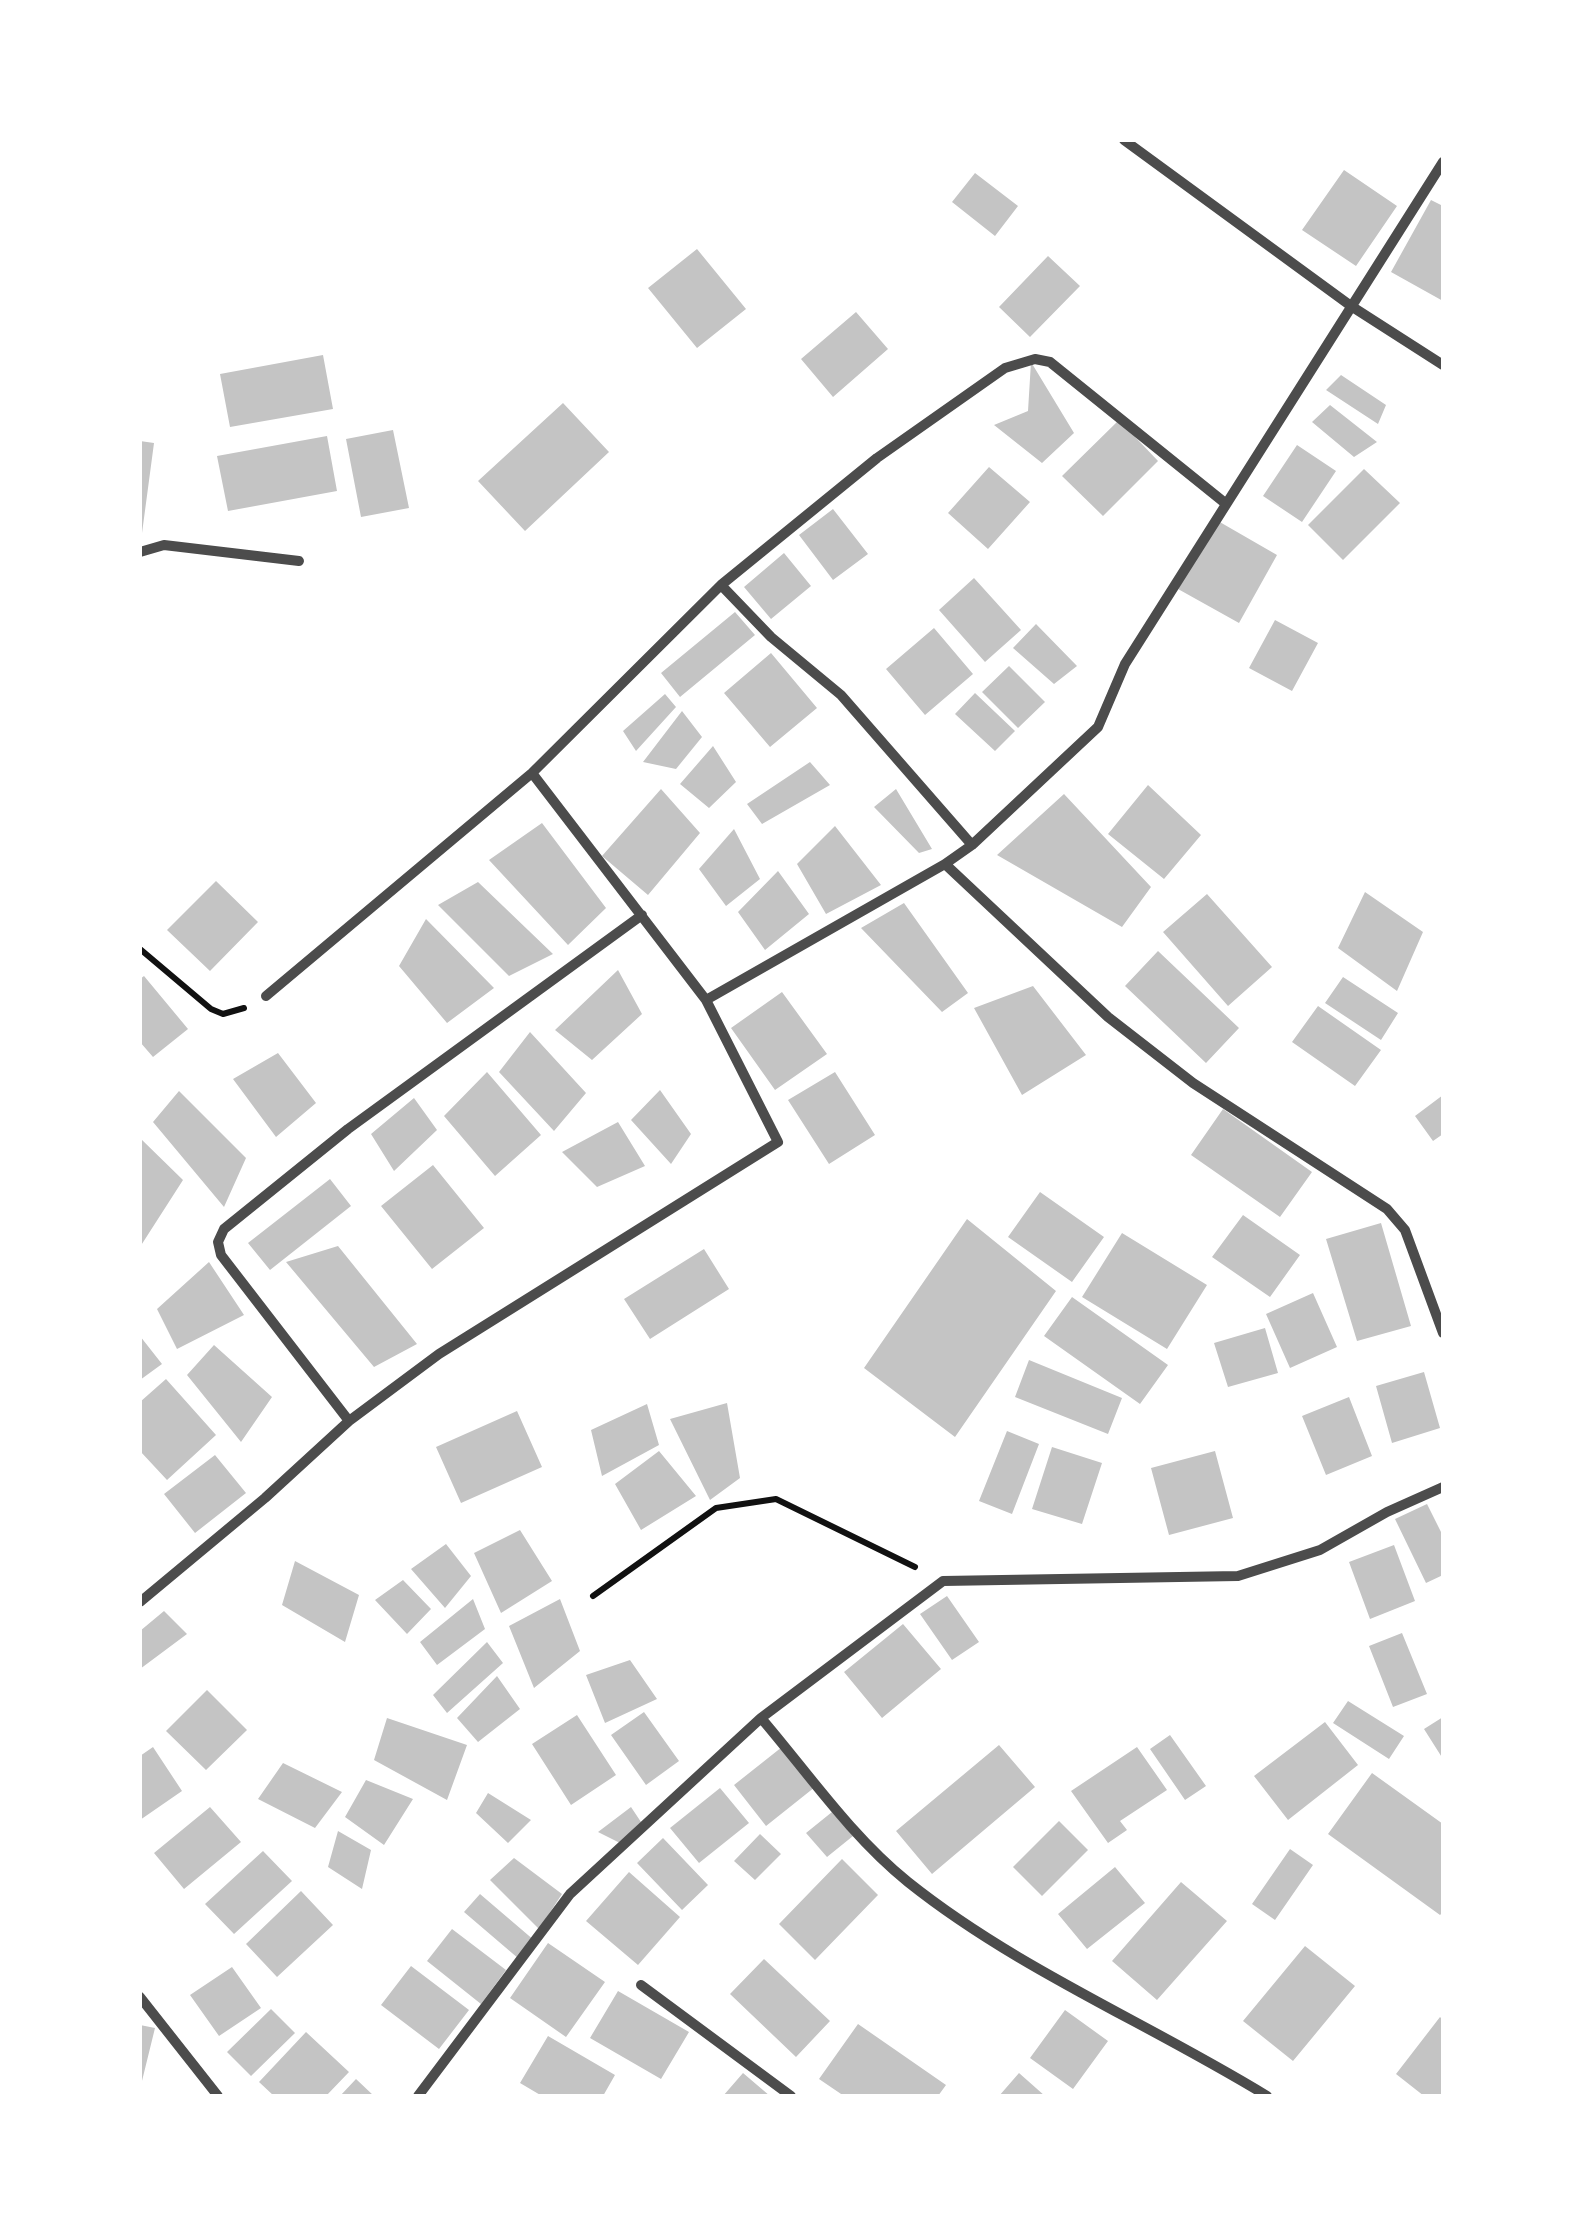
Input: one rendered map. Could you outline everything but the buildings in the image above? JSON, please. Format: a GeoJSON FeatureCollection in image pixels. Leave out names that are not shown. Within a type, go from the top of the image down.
{"type":"FeatureCollection","features":[{"type":"Feature","properties":{"kind":"street"},"geometry":{"type":"LineString","coordinates":[[1124,140],[1351,306],[1443,365]]}},
{"type":"Feature","properties":{"kind":"street"},"geometry":{"type":"LineString","coordinates":[[706,1000],[972,846],[1098,727],[1125,664],[1443,162]]}},
{"type":"Feature","properties":{"kind":"street"},"geometry":{"type":"LineString","coordinates":[[266,996],[532,774],[721,585],[877,458],[1016,363],[1036,359],[1050,362],[1224,504]]}},
{"type":"Feature","properties":{"kind":"street"},"geometry":{"type":"LineString","coordinates":[[140,552],[164,544],[299,561]]}},
{"type":"Feature","properties":{"kind":"street"},"geometry":{"type":"LineString","coordinates":[[721,585],[771,636],[841,695],[972,846]]}},
{"type":"Feature","properties":{"kind":"street"},"geometry":{"type":"LineString","coordinates":[[140,1602],[350,1422],[439,1354],[778,1142],[706,1000],[532,774]]}},
{"type":"Feature","properties":{"kind":"street"},"geometry":{"type":"LineString","coordinates":[[945,864],[1082,994],[1192,1083],[1387,1209],[1405,1230],[1443,1334]]}},
{"type":"Feature","properties":{"kind":"street"},"geometry":{"type":"LineString","coordinates":[[350,1422],[220,1255],[218,1242],[224,1229],[348,1129],[642,915]]}},
{"type":"Feature","properties":{"kind":"street"},"geometry":{"type":"LineString","coordinates":[[418,2096],[570,1894],[761,1718],[943,1581],[1238,1576],[1320,1550],[1388,1512],[1443,1488]]}},
{"type":"Feature","properties":{"kind":"street"},"geometry":{"type":"LineString","coordinates":[[761,1718],[870,1847],[907,1881],[991,1942],[1266,2096]]}},
{"type":"Feature","properties":{"kind":"street"},"geometry":{"type":"LineString","coordinates":[[641,1985],[790,2096]]}},
{"type":"Feature","properties":{"kind":"street"},"geometry":{"type":"LineString","coordinates":[[140,1997],[218,2096]]}},
{"type":"Feature","properties":{"kind":"path"},"geometry":{"type":"LineString","coordinates":[[140,949],[211,1009],[223,1014],[237,1012],[266,996]]}},
{"type":"Feature","properties":{"kind":"path"},"geometry":{"type":"LineString","coordinates":[[593,1596],[716,1508],[776,1499],[943,1581]]}}]}
